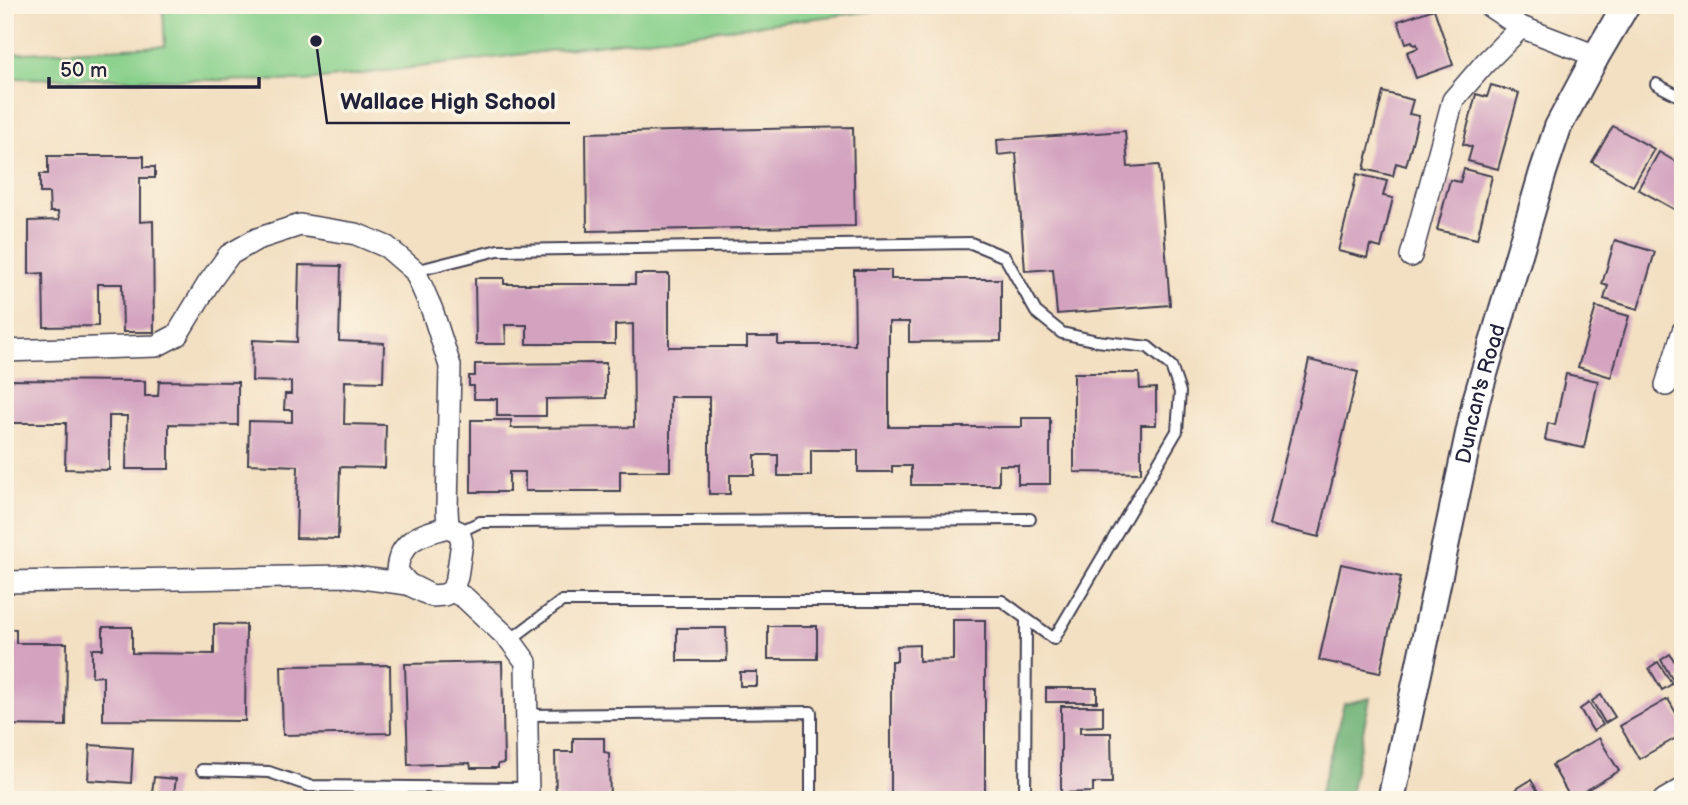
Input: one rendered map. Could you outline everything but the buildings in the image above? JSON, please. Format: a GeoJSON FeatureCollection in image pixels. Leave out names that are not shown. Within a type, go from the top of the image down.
{"type":"FeatureCollection","features":[{"type":"Feature","properties":{"kind":"street"},"geometry":{"type":"LineString","coordinates":[[1488,5],[1521,26],[1596,56]]}},
{"type":"Feature","properties":{"kind":"street","name":"Duncan's Road"},"geometry":{"type":"LineString","coordinates":[[1391,800],[1476,401],[1542,172],[1558,127],[1626,5]]}},
{"type":"Feature","properties":{"kind":"street"},"geometry":{"type":"LineString","coordinates":[[1411,256],[1453,100],[1521,26]]}},
{"type":"Feature","properties":{"kind":"street"},"geometry":{"type":"LineString","coordinates":[[5,351],[156,346],[177,335],[229,255],[257,239],[300,225],[356,234],[387,247],[415,271],[432,310],[450,366],[447,509],[454,530],[462,542],[457,577],[452,591],[444,596],[432,596],[408,584],[346,576],[5,582]]}},
{"type":"Feature","properties":{"kind":"street"},"geometry":{"type":"LineString","coordinates":[[1665,385],[1683,331]]}},
{"type":"Feature","properties":{"kind":"street"},"geometry":{"type":"LineString","coordinates":[[408,584],[397,571],[398,559],[409,543],[421,535],[454,530]]}},
{"type":"Feature","properties":{"kind":"street"},"geometry":{"type":"LineString","coordinates":[[452,591],[465,598],[510,640],[526,662],[528,794]]}},
{"type":"Feature","properties":{"kind":"street"},"geometry":{"type":"LineString","coordinates":[[1664,800],[1683,789]]}},
{"type":"Feature","properties":{"kind":"lane"},"geometry":{"type":"LineString","coordinates":[[1656,84],[1683,98]]}},
{"type":"Feature","properties":{"kind":"lane"},"geometry":{"type":"LineString","coordinates":[[415,271],[498,250],[971,243],[1005,257],[1036,312],[1062,333],[1097,341],[1148,347],[1171,366],[1180,392],[1177,431],[1054,639],[1002,601],[562,601],[510,640]]}},
{"type":"Feature","properties":{"kind":"lane"},"geometry":{"type":"LineString","coordinates":[[454,530],[480,522],[1030,519]]}},
{"type":"Feature","properties":{"kind":"lane"},"geometry":{"type":"LineString","coordinates":[[1025,800],[1026,619]]}},
{"type":"Feature","properties":{"kind":"lane"},"geometry":{"type":"LineString","coordinates":[[527,715],[811,712],[811,800]]}},
{"type":"Feature","properties":{"kind":"lane"},"geometry":{"type":"LineString","coordinates":[[202,770],[270,772],[310,786],[528,794]]}},
{"type":"Feature","properties":{"kind":"green space"},"geometry":{"type":"Polygon","coordinates":[[[126,5],[922,5],[305,81],[5,78],[5,54],[165,46],[163,9],[127,9],[126,5]]]}},
{"type":"Feature","properties":{"kind":"green space"},"geometry":{"type":"Polygon","coordinates":[[[1370,698],[1349,800],[1318,800],[1344,704],[1370,698]]]}},
{"type":"Feature","properties":{"kind":"place","name":"Wallace High School"},"geometry":{"type":"Point","coordinates":[316,41]}}]}
